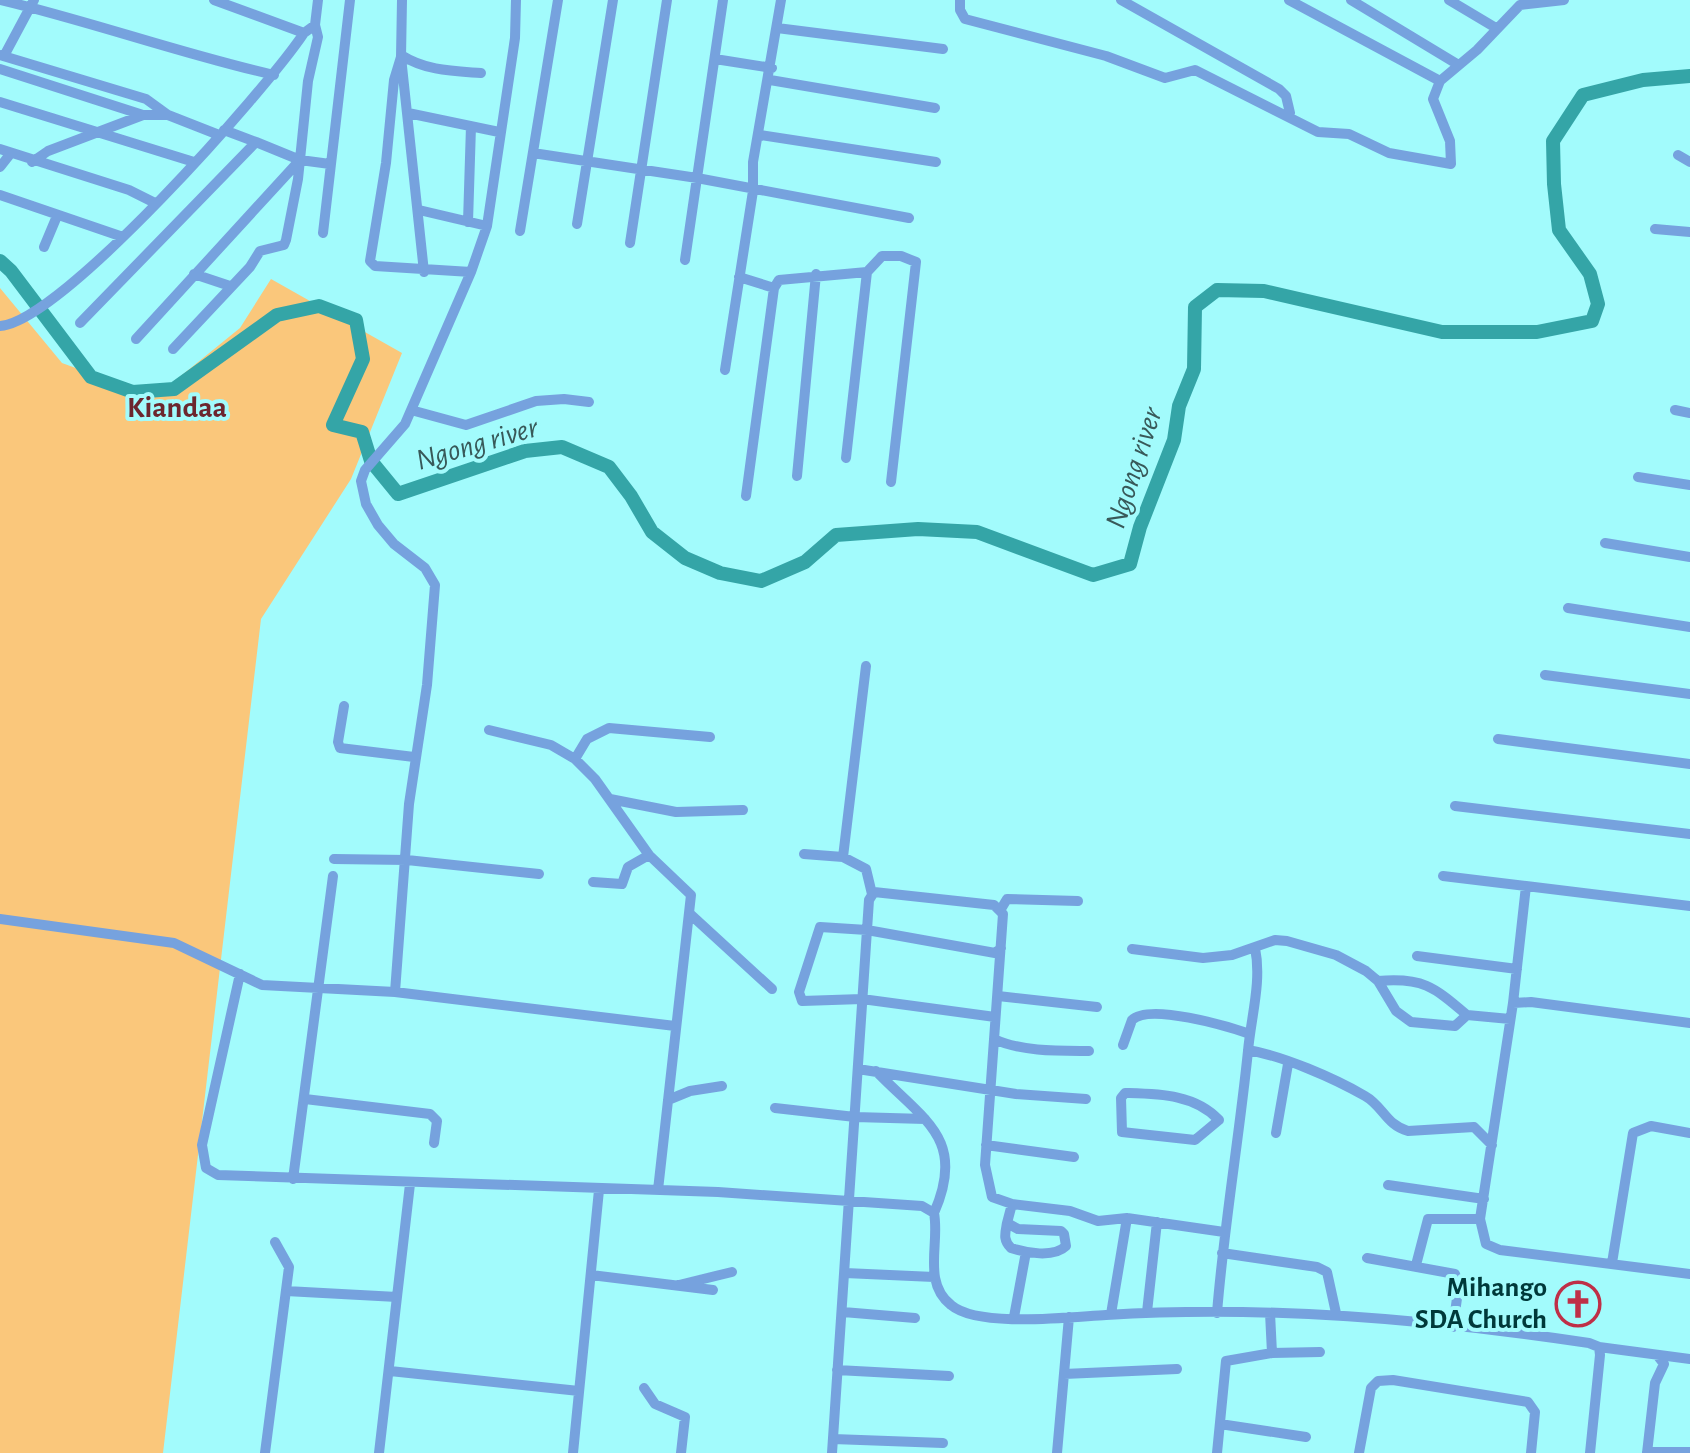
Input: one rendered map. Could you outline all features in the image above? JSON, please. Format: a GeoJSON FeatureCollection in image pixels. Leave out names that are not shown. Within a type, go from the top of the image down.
{"type":"FeatureCollection","features":[{"type":"Feature","properties":{"kind":"street"},"geometry":{"type":"LineString","coordinates":[[1,0],[32,4],[197,57],[274,75]]}},
{"type":"Feature","properties":{"kind":"street"},"geometry":{"type":"LineString","coordinates":[[214,0],[304,33]]}},
{"type":"Feature","properties":{"kind":"street"},"geometry":{"type":"LineString","coordinates":[[173,349],[250,267],[260,251],[285,244],[300,160],[308,81],[318,37],[315,25],[318,0]]}},
{"type":"Feature","properties":{"kind":"street"},"geometry":{"type":"LineString","coordinates":[[323,233],[332,179],[330,164],[350,0]]}},
{"type":"Feature","properties":{"kind":"street"},"geometry":{"type":"LineString","coordinates":[[402,0],[401,56],[424,272]]}},
{"type":"Feature","properties":{"kind":"street"},"geometry":{"type":"LineString","coordinates":[[395,992],[414,757],[427,685],[435,585],[433,576],[394,544],[378,525],[361,489],[365,470],[388,447],[411,410],[471,272],[487,226],[515,38],[516,0]]}},
{"type":"Feature","properties":{"kind":"street"},"geometry":{"type":"LineString","coordinates":[[520,231],[558,0]]}},
{"type":"Feature","properties":{"kind":"street"},"geometry":{"type":"LineString","coordinates":[[577,224],[613,0]]}},
{"type":"Feature","properties":{"kind":"street"},"geometry":{"type":"LineString","coordinates":[[630,243],[667,0]]}},
{"type":"Feature","properties":{"kind":"street"},"geometry":{"type":"LineString","coordinates":[[685,260],[723,0]]}},
{"type":"Feature","properties":{"kind":"street"},"geometry":{"type":"LineString","coordinates":[[725,370],[753,191],[753,162],[770,80],[781,0]]}},
{"type":"Feature","properties":{"kind":"street"},"geometry":{"type":"LineString","coordinates":[[960,0],[960,10],[965,19],[1106,56],[1165,78],[1195,70],[1318,132],[1349,134],[1389,153],[1451,164],[1450,141],[1433,99],[1440,81],[1477,50],[1520,5],[1564,0]]}},
{"type":"Feature","properties":{"kind":"street"},"geometry":{"type":"LineString","coordinates":[[1121,0],[1279,89],[1286,96],[1290,113]]}},
{"type":"Feature","properties":{"kind":"street"},"geometry":{"type":"LineString","coordinates":[[1289,0],[1369,40],[1440,81]]}},
{"type":"Feature","properties":{"kind":"street"},"geometry":{"type":"LineString","coordinates":[[1351,0],[1457,64]]}},
{"type":"Feature","properties":{"kind":"street"},"geometry":{"type":"LineString","coordinates":[[1449,0],[1496,28]]}},
{"type":"Feature","properties":{"kind":"street"},"geometry":{"type":"LineString","coordinates":[[32,4],[2,55],[146,99],[164,109],[168,115]]}},
{"type":"Feature","properties":{"kind":"street"},"geometry":{"type":"LineString","coordinates":[[0,326],[15,323],[57,298],[123,237],[274,75],[304,33],[315,25]]}},
{"type":"Feature","properties":{"kind":"street"},"geometry":{"type":"LineString","coordinates":[[777,28],[943,49]]}},
{"type":"Feature","properties":{"kind":"street"},"geometry":{"type":"LineString","coordinates":[[401,56],[441,70],[481,73]]}},
{"type":"Feature","properties":{"kind":"street"},"geometry":{"type":"LineString","coordinates":[[401,56],[394,80],[385,175],[370,259],[375,266],[424,272],[471,272]]}},
{"type":"Feature","properties":{"kind":"street"},"geometry":{"type":"LineString","coordinates":[[715,59],[772,68]]}},
{"type":"Feature","properties":{"kind":"street"},"geometry":{"type":"LineString","coordinates":[[0,69],[143,115],[168,115],[256,142],[300,160],[330,164]]}},
{"type":"Feature","properties":{"kind":"street"},"geometry":{"type":"LineString","coordinates":[[770,80],[935,108]]}},
{"type":"Feature","properties":{"kind":"street"},"geometry":{"type":"LineString","coordinates":[[0,102],[194,162]]}},
{"type":"Feature","properties":{"kind":"street"},"geometry":{"type":"LineString","coordinates":[[408,113],[499,132]]}},
{"type":"Feature","properties":{"kind":"street"},"geometry":{"type":"LineString","coordinates":[[32,162],[56,148],[102,134],[143,115]]}},
{"type":"Feature","properties":{"kind":"street"},"geometry":{"type":"LineString","coordinates":[[468,222],[471,126]]}},
{"type":"Feature","properties":{"kind":"street"},"geometry":{"type":"LineString","coordinates":[[760,135],[936,162]]}},
{"type":"Feature","properties":{"kind":"street"},"geometry":{"type":"LineString","coordinates":[[80,323],[256,142]]}},
{"type":"Feature","properties":{"kind":"street"},"geometry":{"type":"LineString","coordinates":[[0,167],[5,151],[129,190],[155,203]]}},
{"type":"Feature","properties":{"kind":"street"},"geometry":{"type":"LineString","coordinates":[[533,153],[640,168],[909,218]]}},
{"type":"Feature","properties":{"kind":"street"},"geometry":{"type":"LineString","coordinates":[[1678,155],[1690,162]]}},
{"type":"Feature","properties":{"kind":"street"},"geometry":{"type":"LineString","coordinates":[[136,339],[300,160]]}},
{"type":"Feature","properties":{"kind":"street"},"geometry":{"type":"LineString","coordinates":[[0,195],[123,237]]}},
{"type":"Feature","properties":{"kind":"street"},"geometry":{"type":"LineString","coordinates":[[8,214],[17,201]]}},
{"type":"Feature","properties":{"kind":"street"},"geometry":{"type":"LineString","coordinates":[[419,210],[487,226]]}},
{"type":"Feature","properties":{"kind":"street"},"geometry":{"type":"LineString","coordinates":[[44,247],[57,216]]}},
{"type":"Feature","properties":{"kind":"street"},"geometry":{"type":"LineString","coordinates":[[1655,229],[1690,232]]}},
{"type":"Feature","properties":{"kind":"street"},"geometry":{"type":"LineString","coordinates":[[846,458],[867,272],[882,256],[911,258],[918,266],[891,482]]}},
{"type":"Feature","properties":{"kind":"street"},"geometry":{"type":"LineString","coordinates":[[746,496],[774,288],[779,280],[816,274],[867,272]]}},
{"type":"Feature","properties":{"kind":"street"},"geometry":{"type":"LineString","coordinates":[[194,274],[230,286]]}},
{"type":"Feature","properties":{"kind":"street"},"geometry":{"type":"LineString","coordinates":[[797,476],[816,274]]}},
{"type":"Feature","properties":{"kind":"street"},"geometry":{"type":"LineString","coordinates":[[739,277],[774,288]]}},
{"type":"Feature","properties":{"kind":"street"},"geometry":{"type":"LineString","coordinates":[[411,410],[466,425],[536,401],[564,399],[589,402]]}},
{"type":"Feature","properties":{"kind":"street"},"geometry":{"type":"LineString","coordinates":[[1675,410],[1690,413]]}},
{"type":"Feature","properties":{"kind":"street"},"geometry":{"type":"LineString","coordinates":[[1638,477],[1690,485]]}},
{"type":"Feature","properties":{"kind":"street"},"geometry":{"type":"LineString","coordinates":[[1605,543],[1690,557]]}},
{"type":"Feature","properties":{"kind":"street"},"geometry":{"type":"LineString","coordinates":[[1568,608],[1690,627]]}},
{"type":"Feature","properties":{"kind":"street"},"geometry":{"type":"LineString","coordinates":[[843,857],[866,666]]}},
{"type":"Feature","properties":{"kind":"street"},"geometry":{"type":"LineString","coordinates":[[1545,675],[1690,694]]}},
{"type":"Feature","properties":{"kind":"street"},"geometry":{"type":"LineString","coordinates":[[344,706],[338,742],[340,748],[414,757]]}},
{"type":"Feature","properties":{"kind":"street"},"geometry":{"type":"LineString","coordinates":[[575,759],[587,739],[609,728],[710,737]]}},
{"type":"Feature","properties":{"kind":"street"},"geometry":{"type":"LineString","coordinates":[[489,730],[551,745],[575,759],[610,799],[649,855],[688,891],[689,913],[658,1190]]}},
{"type":"Feature","properties":{"kind":"street"},"geometry":{"type":"LineString","coordinates":[[1498,739],[1690,764]]}},
{"type":"Feature","properties":{"kind":"street"},"geometry":{"type":"LineString","coordinates":[[610,799],[676,812],[743,810]]}},
{"type":"Feature","properties":{"kind":"street"},"geometry":{"type":"LineString","coordinates":[[1455,806],[1690,834]]}},
{"type":"Feature","properties":{"kind":"street"},"geometry":{"type":"LineString","coordinates":[[804,854],[843,857],[866,869],[872,894],[862,999],[832,1453]]}},
{"type":"Feature","properties":{"kind":"street"},"geometry":{"type":"LineString","coordinates":[[593,882],[622,884],[628,867],[649,855]]}},
{"type":"Feature","properties":{"kind":"street"},"geometry":{"type":"LineString","coordinates":[[334,859],[407,860],[539,874]]}},
{"type":"Feature","properties":{"kind":"street"},"geometry":{"type":"LineString","coordinates":[[293,1179],[333,876]]}},
{"type":"Feature","properties":{"kind":"street"},"geometry":{"type":"LineString","coordinates":[[1443,876],[1690,906]]}},
{"type":"Feature","properties":{"kind":"street"},"geometry":{"type":"LineString","coordinates":[[1526,886],[1513,1003],[1480,1219],[1486,1244],[1500,1250],[1690,1274]]}},
{"type":"Feature","properties":{"kind":"street"},"geometry":{"type":"LineString","coordinates":[[872,894],[885,891],[951,898],[1001,909]]}},
{"type":"Feature","properties":{"kind":"street"},"geometry":{"type":"LineString","coordinates":[[1078,901],[1007,899],[1001,909],[998,996],[986,1145],[988,1193],[1012,1204],[1070,1211],[1098,1221],[1127,1218],[1224,1232]]}},
{"type":"Feature","properties":{"kind":"street"},"geometry":{"type":"LineString","coordinates":[[689,913],[772,989]]}},
{"type":"Feature","properties":{"kind":"street"},"geometry":{"type":"LineString","coordinates":[[0,919],[154,938],[192,949],[254,984],[395,992],[675,1026]]}},
{"type":"Feature","properties":{"kind":"street"},"geometry":{"type":"LineString","coordinates":[[995,1017],[862,999],[802,1001],[799,992],[820,927],[867,930],[995,953],[1001,948]]}},
{"type":"Feature","properties":{"kind":"street"},"geometry":{"type":"LineString","coordinates":[[1132,949],[1203,958],[1255,948],[1275,940],[1287,941],[1336,955],[1378,981],[1396,1011],[1411,1022],[1455,1026],[1467,1015]]}},
{"type":"Feature","properties":{"kind":"street"},"geometry":{"type":"LineString","coordinates":[[1217,1313],[1224,1232],[1242,1124],[1257,974],[1255,948]]}},
{"type":"Feature","properties":{"kind":"street"},"geometry":{"type":"LineString","coordinates":[[1417,956],[1517,969]]}},
{"type":"Feature","properties":{"kind":"street"},"geometry":{"type":"LineString","coordinates":[[240,974],[202,1145],[206,1168],[218,1175],[410,1184],[658,1190],[922,1206],[934,1213]]}},
{"type":"Feature","properties":{"kind":"street"},"geometry":{"type":"LineString","coordinates":[[1378,981],[1415,980],[1431,985],[1467,1015],[1510,1019]]}},
{"type":"Feature","properties":{"kind":"street"},"geometry":{"type":"LineString","coordinates":[[998,996],[1097,1007]]}},
{"type":"Feature","properties":{"kind":"street"},"geometry":{"type":"LineString","coordinates":[[1513,1003],[1531,1002],[1690,1023]]}},
{"type":"Feature","properties":{"kind":"street"},"geometry":{"type":"LineString","coordinates":[[1123,1045],[1132,1020],[1142,1013],[1198,1020],[1250,1034]]}},
{"type":"Feature","properties":{"kind":"street"},"geometry":{"type":"LineString","coordinates":[[994,1039],[1005,1044],[1089,1051]]}},
{"type":"Feature","properties":{"kind":"street"},"geometry":{"type":"LineString","coordinates":[[1248,1050],[1269,1054],[1369,1097],[1398,1128],[1408,1131],[1474,1127],[1492,1145]]}},
{"type":"Feature","properties":{"kind":"street"},"geometry":{"type":"LineString","coordinates":[[1276,1133],[1288,1064]]}},
{"type":"Feature","properties":{"kind":"street"},"geometry":{"type":"LineString","coordinates":[[858,1069],[991,1089],[1086,1099]]}},
{"type":"Feature","properties":{"kind":"street"},"geometry":{"type":"LineString","coordinates":[[876,1071],[938,1132],[947,1175],[934,1213],[934,1277],[950,1305],[966,1314],[1069,1317],[1147,1312],[1336,1313],[1572,1340],[1599,1347],[1690,1359]]}},
{"type":"Feature","properties":{"kind":"street"},"geometry":{"type":"LineString","coordinates":[[668,1100],[690,1091],[722,1086]]}},
{"type":"Feature","properties":{"kind":"street"},"geometry":{"type":"LineString","coordinates":[[1219,1120],[1195,1140],[1122,1132],[1121,1098],[1125,1093],[1193,1100],[1205,1105],[1219,1120],[1242,1124]]}},
{"type":"Feature","properties":{"kind":"street"},"geometry":{"type":"LineString","coordinates":[[305,1099],[430,1114],[437,1121],[434,1143]]}},
{"type":"Feature","properties":{"kind":"street"},"geometry":{"type":"LineString","coordinates":[[775,1108],[855,1117],[925,1119]]}},
{"type":"Feature","properties":{"kind":"street"},"geometry":{"type":"LineString","coordinates":[[1612,1263],[1633,1133],[1651,1126],[1690,1133]]}},
{"type":"Feature","properties":{"kind":"street"},"geometry":{"type":"LineString","coordinates":[[986,1145],[1074,1157]]}},
{"type":"Feature","properties":{"kind":"street"},"geometry":{"type":"LineString","coordinates":[[379,1453],[410,1184]]}},
{"type":"Feature","properties":{"kind":"street"},"geometry":{"type":"LineString","coordinates":[[1388,1185],[1484,1199]]}},
{"type":"Feature","properties":{"kind":"street"},"geometry":{"type":"LineString","coordinates":[[573,1453],[599,1190]]}},
{"type":"Feature","properties":{"kind":"street"},"geometry":{"type":"LineString","coordinates":[[1007,1223],[1018,1229],[1064,1234],[1064,1249],[1026,1252],[1006,1244],[1007,1223],[1012,1204]]}},
{"type":"Feature","properties":{"kind":"street"},"geometry":{"type":"LineString","coordinates":[[1111,1314],[1127,1218]]}},
{"type":"Feature","properties":{"kind":"street"},"geometry":{"type":"LineString","coordinates":[[1416,1265],[1428,1219],[1480,1219]]}},
{"type":"Feature","properties":{"kind":"street"},"geometry":{"type":"LineString","coordinates":[[1147,1312],[1157,1222]]}},
{"type":"Feature","properties":{"kind":"street"},"geometry":{"type":"LineString","coordinates":[[265,1453],[289,1267],[275,1242]]}},
{"type":"Feature","properties":{"kind":"street"},"geometry":{"type":"LineString","coordinates":[[1014,1317],[1026,1252]]}},
{"type":"Feature","properties":{"kind":"street"},"geometry":{"type":"LineString","coordinates":[[1222,1253],[1317,1267],[1327,1272],[1336,1313]]}},
{"type":"Feature","properties":{"kind":"street"},"geometry":{"type":"LineString","coordinates":[[1367,1258],[1452,1273],[1457,1278],[1453,1327]]}},
{"type":"Feature","properties":{"kind":"street"},"geometry":{"type":"LineString","coordinates":[[677,1286],[732,1272]]}},
{"type":"Feature","properties":{"kind":"street"},"geometry":{"type":"LineString","coordinates":[[845,1273],[934,1277]]}},
{"type":"Feature","properties":{"kind":"street"},"geometry":{"type":"LineString","coordinates":[[591,1275],[713,1290]]}},
{"type":"Feature","properties":{"kind":"street"},"geometry":{"type":"LineString","coordinates":[[286,1291],[397,1297]]}},
{"type":"Feature","properties":{"kind":"street"},"geometry":{"type":"LineString","coordinates":[[843,1312],[915,1318]]}},
{"type":"Feature","properties":{"kind":"street"},"geometry":{"type":"LineString","coordinates":[[1270,1313],[1272,1353]]}},
{"type":"Feature","properties":{"kind":"street"},"geometry":{"type":"LineString","coordinates":[[1057,1453],[1069,1317]]}},
{"type":"Feature","properties":{"kind":"street"},"geometry":{"type":"LineString","coordinates":[[1590,1453],[1599,1347]]}},
{"type":"Feature","properties":{"kind":"street"},"geometry":{"type":"LineString","coordinates":[[1217,1453],[1226,1361],[1272,1353],[1320,1352]]}},
{"type":"Feature","properties":{"kind":"street"},"geometry":{"type":"LineString","coordinates":[[1657,1355],[1664,1364],[1655,1383],[1647,1453],[1690,1452]]}},
{"type":"Feature","properties":{"kind":"street"},"geometry":{"type":"LineString","coordinates":[[1064,1374],[1177,1369]]}},
{"type":"Feature","properties":{"kind":"street"},"geometry":{"type":"LineString","coordinates":[[837,1370],[949,1376]]}},
{"type":"Feature","properties":{"kind":"street"},"geometry":{"type":"LineString","coordinates":[[390,1371],[579,1391]]}},
{"type":"Feature","properties":{"kind":"street"},"geometry":{"type":"LineString","coordinates":[[1359,1453],[1367,1398],[1378,1381],[1393,1380],[1519,1400],[1533,1406],[1531,1453]]}},
{"type":"Feature","properties":{"kind":"street"},"geometry":{"type":"LineString","coordinates":[[644,1388],[655,1404],[685,1417],[681,1453]]}},
{"type":"Feature","properties":{"kind":"street"},"geometry":{"type":"LineString","coordinates":[[1220,1424],[1306,1437]]}},
{"type":"Feature","properties":{"kind":"street"},"geometry":{"type":"LineString","coordinates":[[833,1439],[943,1443]]}},
{"type":"Feature","properties":{"kind":"shaded area"},"geometry":{"type":"Polygon","coordinates":[[[271,279],[402,353],[351,479],[261,619],[163,1453],[0,1453],[0,288],[62,363],[155,397],[240,328],[271,279]]]}},
{"type":"Feature","properties":{"kind":"waterway","name":"Ngong river"},"geometry":{"type":"LineString","coordinates":[[0,261],[11,271],[91,377],[133,392],[174,389],[277,315],[319,306],[356,320],[363,359],[333,425],[362,432],[371,461],[398,494],[525,451],[562,447],[609,467],[652,532],[685,558],[720,573],[761,581],[805,562],[836,535],[918,529],[977,532],[1093,575],[1130,564],[1140,527],[1174,440],[1179,406],[1194,369],[1195,307],[1217,290],[1264,291],[1442,332],[1537,332],[1592,321],[1598,304],[1590,274],[1559,230],[1553,141],[1583,95],[1643,80],[1690,76]]}},
{"type":"Feature","properties":{"kind":"place","name":"Mihango SDA Church"},"geometry":{"type":"Point","coordinates":[1578,1304]}},
{"type":"Feature","properties":{"kind":"district","name":"Kiandaa"},"geometry":{"type":"Point","coordinates":[177,408]}}]}
